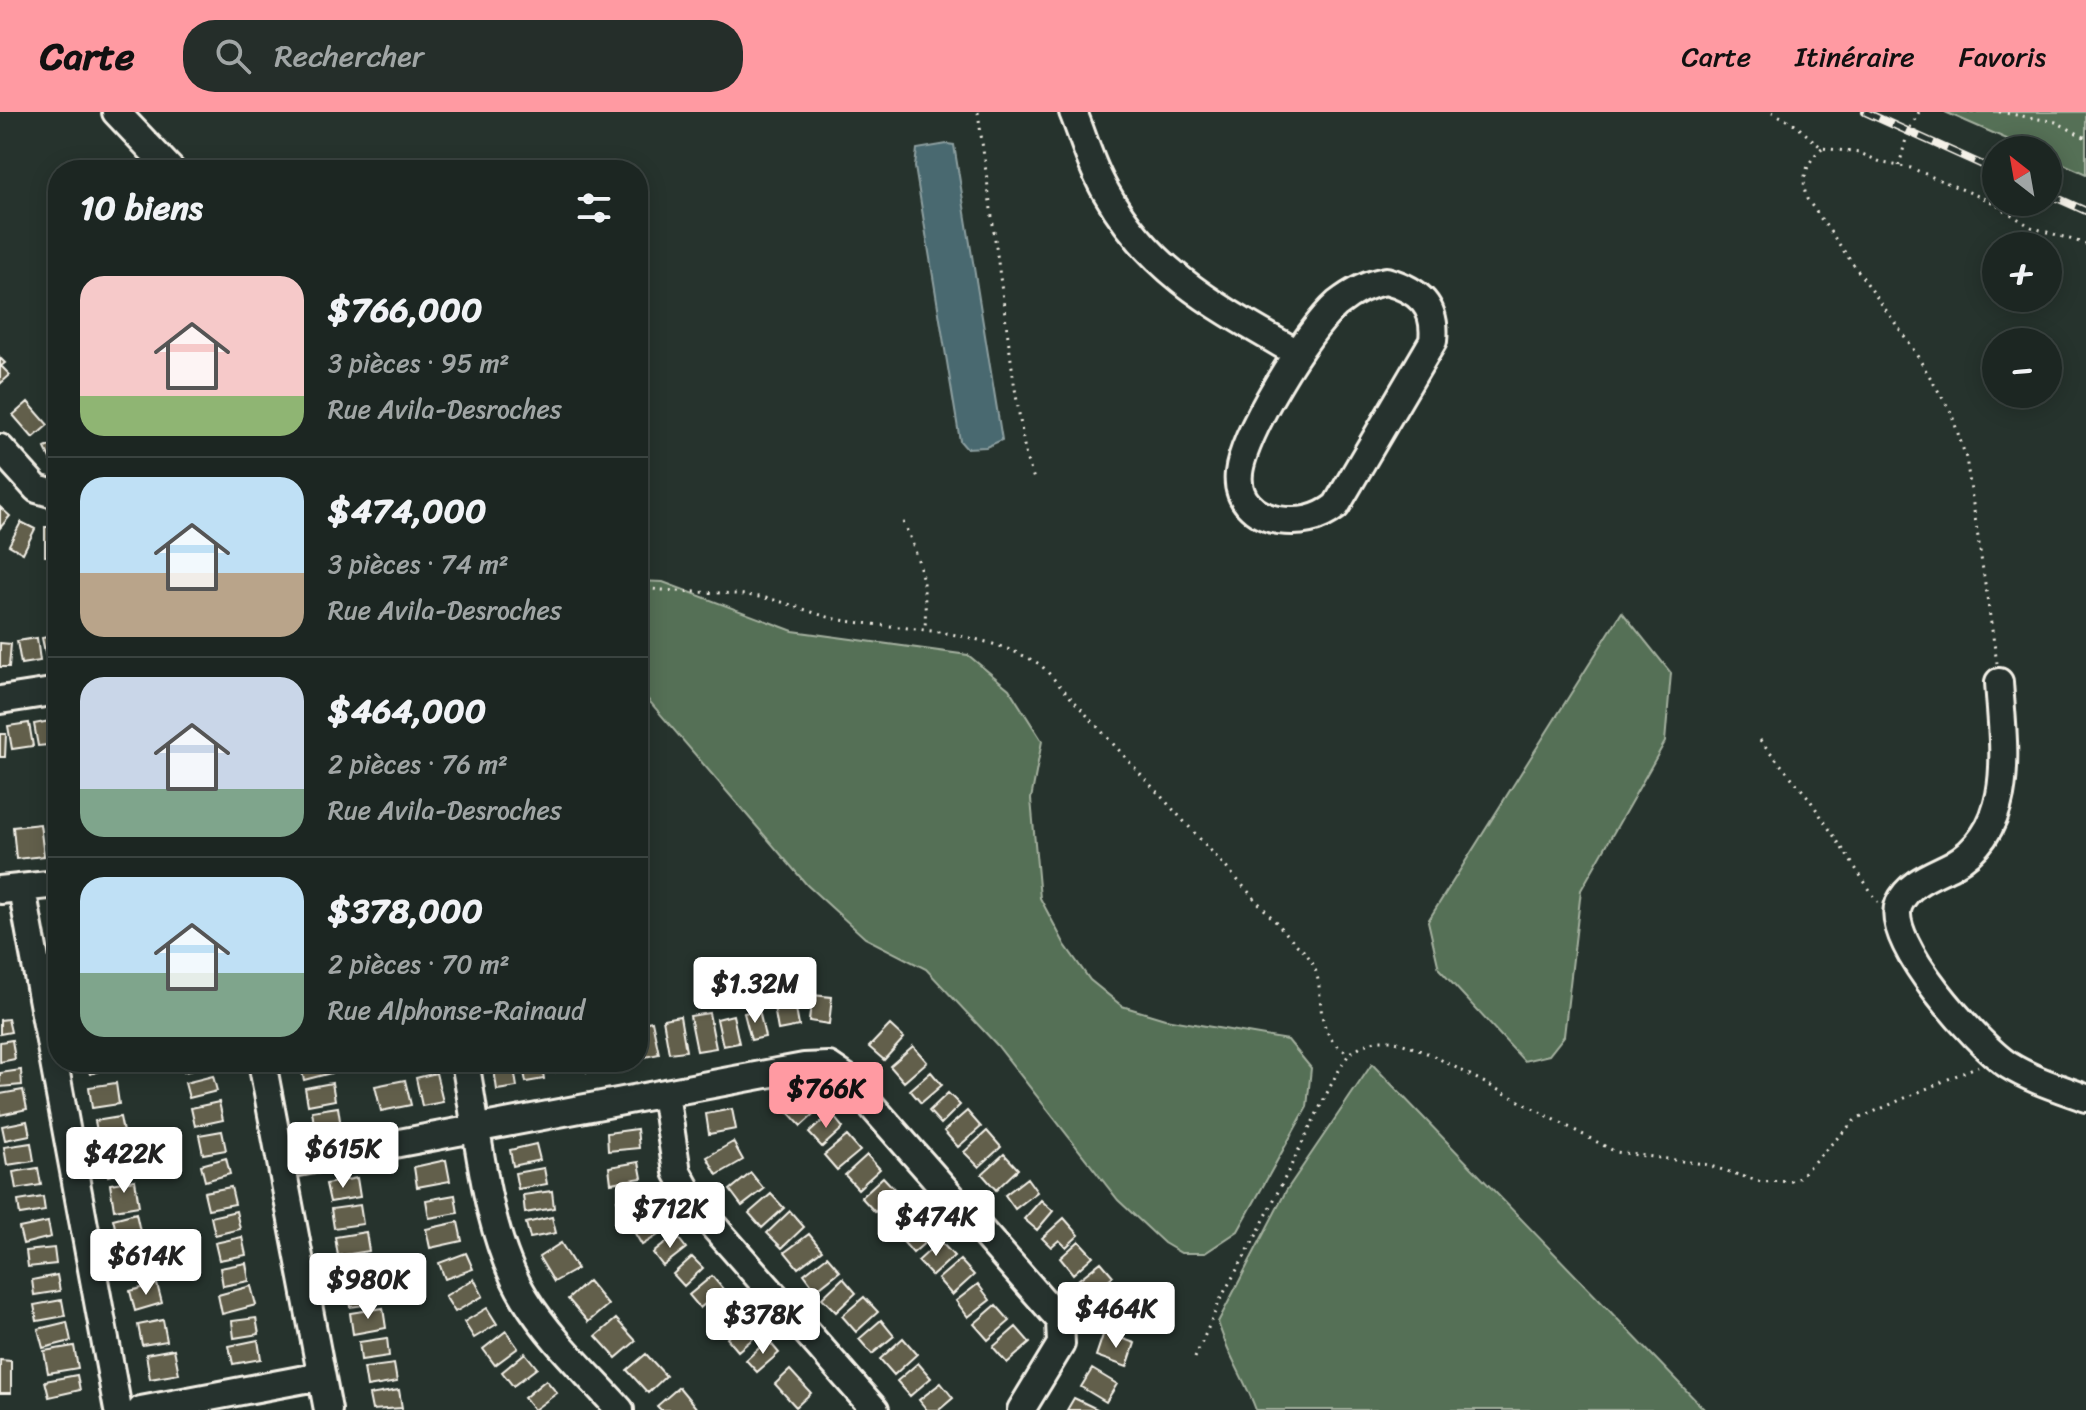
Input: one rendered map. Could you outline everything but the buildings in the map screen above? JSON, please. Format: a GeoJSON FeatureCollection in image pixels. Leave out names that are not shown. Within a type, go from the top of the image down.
{"type":"FeatureCollection","features":[{"type":"Feature","properties":{"kind":"street"},"geometry":{"type":"LineString","coordinates":[[116,112],[162,160]]}},
{"type":"Feature","properties":{"kind":"street"},"geometry":{"type":"LineString","coordinates":[[1073,112],[1104,190],[1150,255],[1195,292],[1297,353]]}},
{"type":"Feature","properties":{"kind":"street"},"geometry":{"type":"LineString","coordinates":[[1386,281],[1402,285],[1426,302],[1433,315],[1433,341],[1336,506],[1310,520],[1291,521],[1261,516],[1248,506],[1241,492],[1239,474],[1250,439],[1297,353],[1336,305],[1371,283],[1386,281]]}},
{"type":"Feature","properties":{"kind":"street"},"geometry":{"type":"LineString","coordinates":[[0,448],[37,489],[48,492]]}},
{"type":"Feature","properties":{"kind":"street"},"geometry":{"type":"LineString","coordinates":[[1999,682],[2003,777],[1992,824],[1970,853],[1912,887],[1898,906],[1897,921],[1918,965],[1993,1053],[2031,1078],[2086,1098]]}},
{"type":"Feature","properties":{"kind":"street"},"geometry":{"type":"LineString","coordinates":[[0,700],[48,693]]}},
{"type":"Feature","properties":{"kind":"street"},"geometry":{"type":"LineString","coordinates":[[48,885],[11,890],[48,1070]]}},
{"type":"Feature","properties":{"kind":"street"},"geometry":{"type":"LineString","coordinates":[[282,1165],[818,1065],[833,1068],[843,1074],[1060,1320],[1061,1344],[1021,1410]]}},
{"type":"Feature","properties":{"kind":"street"},"geometry":{"type":"LineString","coordinates":[[48,1072],[118,1410]]}},
{"type":"Feature","properties":{"kind":"street"},"geometry":{"type":"LineString","coordinates":[[264,1072],[328,1410]]}},
{"type":"Feature","properties":{"kind":"street"},"geometry":{"type":"LineString","coordinates":[[467,1072],[499,1241],[518,1286],[540,1321],[620,1410]]}},
{"type":"Feature","properties":{"kind":"street"},"geometry":{"type":"LineString","coordinates":[[665,1094],[677,1172],[689,1197],[875,1410]]}},
{"type":"Feature","properties":{"kind":"street"},"geometry":{"type":"LineString","coordinates":[[141,1410],[321,1376]]}},
{"type":"Feature","properties":{"kind":"path"},"geometry":{"type":"LineString","coordinates":[[978,112],[1014,382],[1026,458],[1034,479]]}},
{"type":"Feature","properties":{"kind":"path"},"geometry":{"type":"LineString","coordinates":[[1772,112],[1793,123],[1822,148],[1860,153],[1899,166],[1990,201],[2031,227],[2086,244]]}},
{"type":"Feature","properties":{"kind":"path"},"geometry":{"type":"LineString","coordinates":[[1899,166],[1908,131],[1919,112]]}},
{"type":"Feature","properties":{"kind":"path"},"geometry":{"type":"LineString","coordinates":[[1999,112],[2056,122],[2086,138]]}},
{"type":"Feature","properties":{"kind":"path"},"geometry":{"type":"LineString","coordinates":[[1822,148],[1814,155],[1803,177],[1807,199],[1910,344],[1938,388],[1961,435],[1990,598],[1999,682]]}},
{"type":"Feature","properties":{"kind":"path"},"geometry":{"type":"LineString","coordinates":[[903,522],[922,568],[927,600],[925,630]]}},
{"type":"Feature","properties":{"kind":"path"},"geometry":{"type":"LineString","coordinates":[[648,588],[690,594],[764,597],[832,618],[925,630],[998,645],[1024,655],[1054,677],[1297,945],[1311,956],[1317,971],[1320,1006],[1327,1034],[1331,1041],[1349,1054]]}},
{"type":"Feature","properties":{"kind":"path"},"geometry":{"type":"LineString","coordinates":[[1760,740],[1808,797],[1882,908],[1897,921]]}},
{"type":"Feature","properties":{"kind":"path"},"geometry":{"type":"LineString","coordinates":[[1195,1358],[1222,1296],[1349,1054],[1378,1040],[1411,1046],[1616,1152],[1704,1164],[1761,1182],[1780,1183],[1804,1176],[1855,1120],[1942,1084],[1986,1061],[1993,1053]]}},
{"type":"Feature","properties":{"kind":"green space"},"geometry":{"type":"Polygon","coordinates":[[[1945,112],[2086,112],[2086,174],[2062,163],[2062,136],[2000,136],[1945,112]]]}},
{"type":"Feature","properties":{"kind":"green space"},"geometry":{"type":"Polygon","coordinates":[[[648,581],[663,582],[793,631],[968,655],[1009,689],[1042,741],[1031,799],[1040,898],[1065,945],[1090,980],[1122,1006],[1165,1019],[1288,1040],[1311,1068],[1307,1107],[1238,1231],[1205,1253],[1181,1253],[1164,1243],[1118,1200],[997,1045],[926,969],[865,938],[807,885],[648,700],[648,581]]]}},
{"type":"Feature","properties":{"kind":"green space"},"geometry":{"type":"Polygon","coordinates":[[[1622,612],[1671,673],[1665,742],[1581,890],[1564,1036],[1549,1055],[1524,1061],[1439,969],[1428,921],[1622,612]]]}},
{"type":"Feature","properties":{"kind":"green space"},"geometry":{"type":"Polygon","coordinates":[[[1372,1064],[1705,1410],[1256,1410],[1218,1322],[1286,1191],[1372,1064]]]}},
{"type":"Feature","properties":{"kind":"water"},"geometry":{"type":"Polygon","coordinates":[[[954,145],[1002,440],[986,447],[966,448],[960,441],[915,167],[917,149],[954,145]]]}},
{"type":"Feature","properties":{"kind":"railway"},"geometry":{"type":"LineString","coordinates":[[1865,112],[1982,165]]}},
{"type":"Feature","properties":{"kind":"railway"},"geometry":{"type":"LineString","coordinates":[[2062,200],[2086,211]]}}]}
